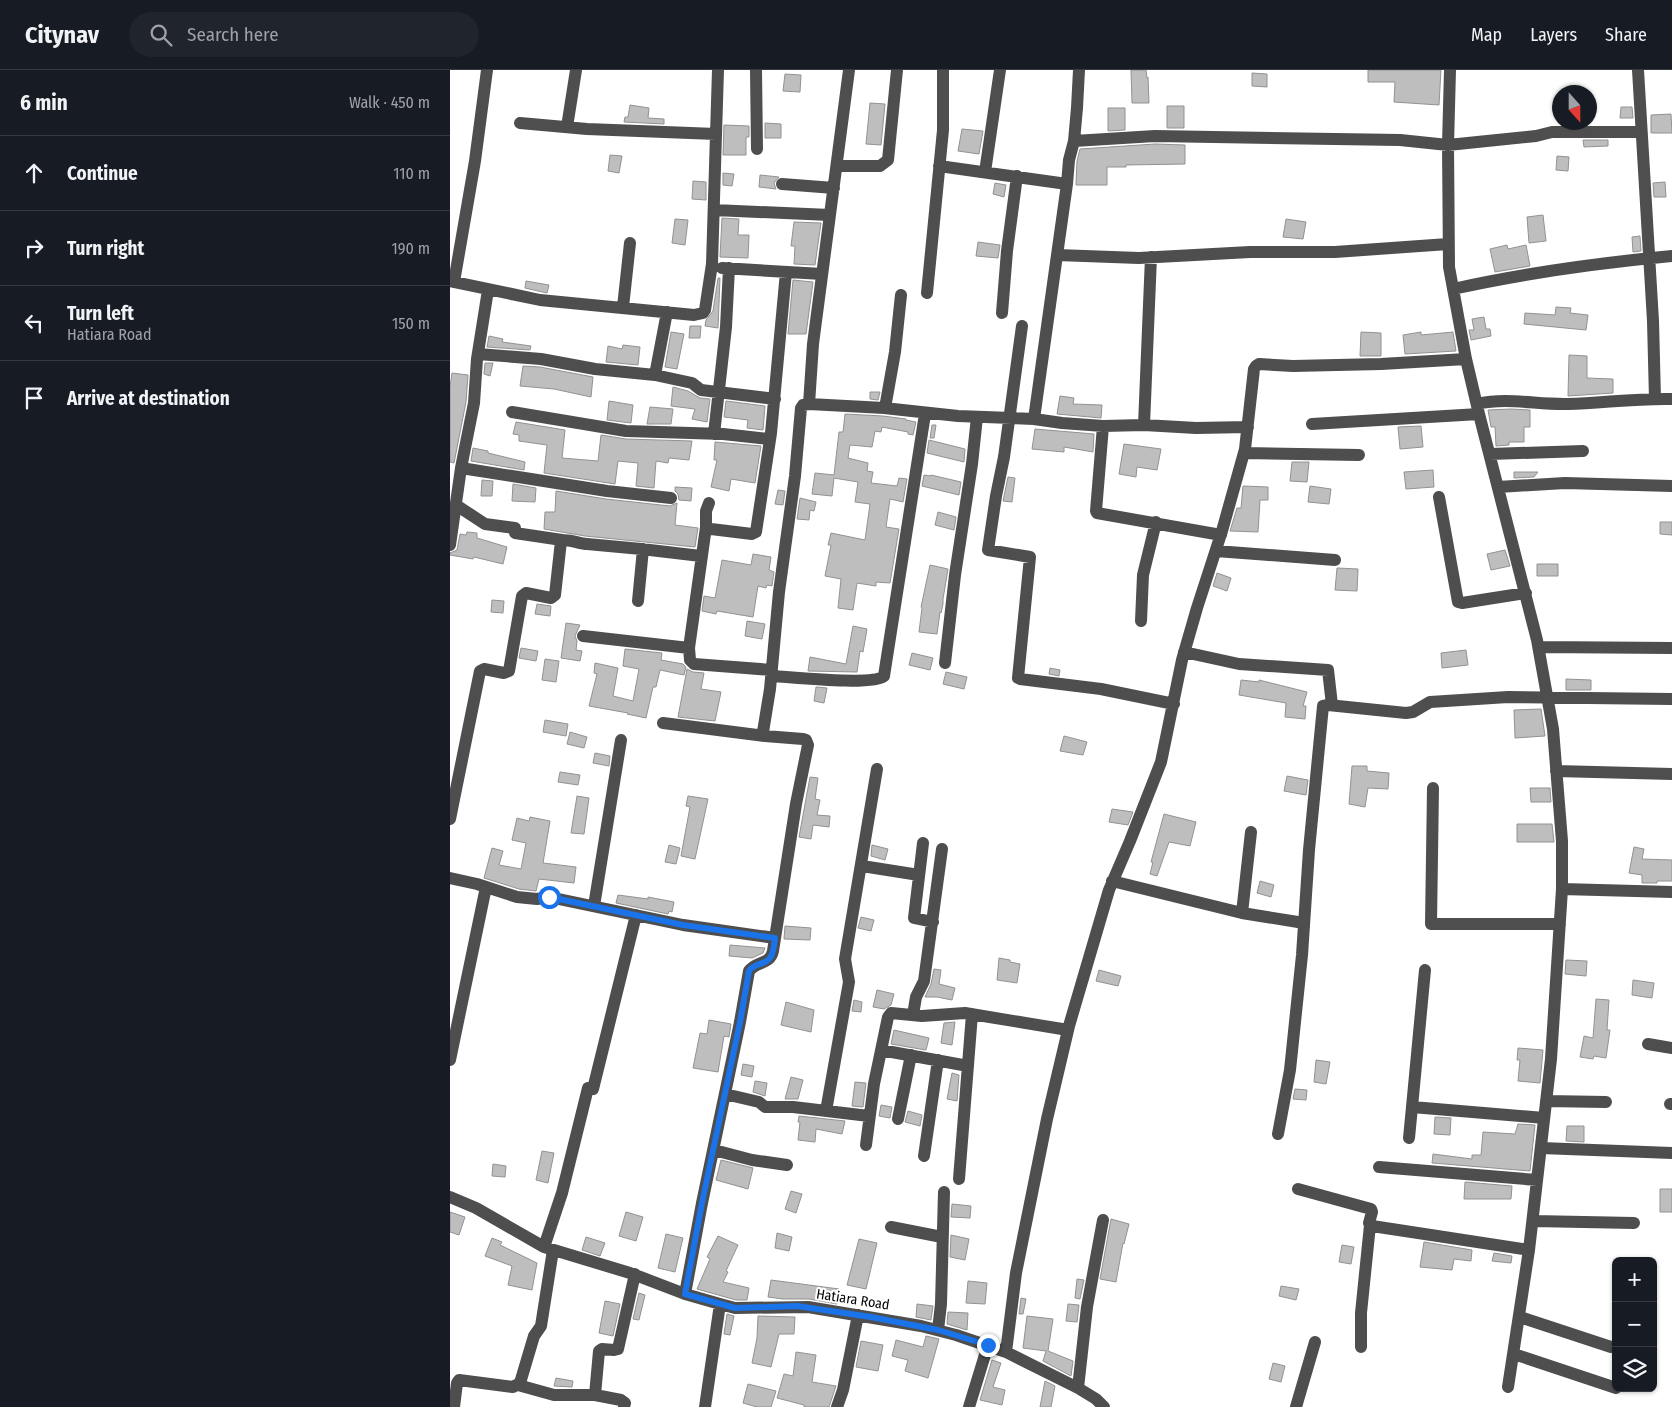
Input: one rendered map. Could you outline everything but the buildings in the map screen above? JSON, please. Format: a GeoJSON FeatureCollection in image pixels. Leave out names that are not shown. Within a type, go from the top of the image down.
{"type":"FeatureCollection","features":[{"type":"Feature","properties":{"kind":"street"},"geometry":{"type":"LineString","coordinates":[[487,70],[475,160],[452,282],[548,301],[694,315],[703,313],[706,310],[711,268],[718,70]]}},
{"type":"Feature","properties":{"kind":"street"},"geometry":{"type":"LineString","coordinates":[[567,127],[576,70]]}},
{"type":"Feature","properties":{"kind":"street"},"geometry":{"type":"LineString","coordinates":[[756,70],[757,149]]}},
{"type":"Feature","properties":{"kind":"street"},"geometry":{"type":"LineString","coordinates":[[809,404],[813,344],[848,70]]}},
{"type":"Feature","properties":{"kind":"street"},"geometry":{"type":"LineString","coordinates":[[837,166],[880,166],[888,160],[897,70]]}},
{"type":"Feature","properties":{"kind":"street"},"geometry":{"type":"LineString","coordinates":[[927,293],[943,130],[943,70]]}},
{"type":"Feature","properties":{"kind":"street"},"geometry":{"type":"LineString","coordinates":[[985,172],[1000,70]]}},
{"type":"Feature","properties":{"kind":"street"},"geometry":{"type":"LineString","coordinates":[[1034,419],[1069,160],[1074,141],[1078,108],[1079,70]]}},
{"type":"Feature","properties":{"kind":"street"},"geometry":{"type":"LineString","coordinates":[[1450,70],[1448,145],[1449,267],[1466,359],[1539,647],[1553,729],[1562,841],[1562,889],[1551,1059],[1533,1221],[1508,1387]]}},
{"type":"Feature","properties":{"kind":"street"},"geometry":{"type":"LineString","coordinates":[[1638,70],[1653,321],[1655,399]]}},
{"type":"Feature","properties":{"kind":"street"},"geometry":{"type":"LineString","coordinates":[[520,123],[716,134]]}},
{"type":"Feature","properties":{"kind":"street"},"geometry":{"type":"LineString","coordinates":[[1074,141],[1155,136],[1400,140],[1448,145],[1536,136],[1552,132],[1641,132]]}},
{"type":"Feature","properties":{"kind":"street"},"geometry":{"type":"LineString","coordinates":[[939,166],[1067,184]]}},
{"type":"Feature","properties":{"kind":"street"},"geometry":{"type":"LineString","coordinates":[[1002,313],[1007,251],[1017,176]]}},
{"type":"Feature","properties":{"kind":"street"},"geometry":{"type":"LineString","coordinates":[[782,184],[834,188]]}},
{"type":"Feature","properties":{"kind":"street"},"geometry":{"type":"LineString","coordinates":[[714,210],[830,215]]}},
{"type":"Feature","properties":{"kind":"street"},"geometry":{"type":"LineString","coordinates":[[622,307],[630,243]]}},
{"type":"Feature","properties":{"kind":"street"},"geometry":{"type":"LineString","coordinates":[[1057,255],[1151,257],[1250,252],[1335,252],[1448,244]]}},
{"type":"Feature","properties":{"kind":"street"},"geometry":{"type":"LineString","coordinates":[[1453,289],[1499,278],[1580,266],[1672,256]]}},
{"type":"Feature","properties":{"kind":"street"},"geometry":{"type":"LineString","coordinates":[[1144,425],[1151,257]]}},
{"type":"Feature","properties":{"kind":"street"},"geometry":{"type":"LineString","coordinates":[[711,268],[822,274]]}},
{"type":"Feature","properties":{"kind":"street"},"geometry":{"type":"LineString","coordinates":[[714,434],[730,268]]}},
{"type":"Feature","properties":{"kind":"street"},"geometry":{"type":"LineString","coordinates":[[706,526],[711,529],[752,534],[756,532],[775,399],[786,272]]}},
{"type":"Feature","properties":{"kind":"street"},"geometry":{"type":"LineString","coordinates":[[450,545],[460,468],[474,403],[478,354],[488,290]]}},
{"type":"Feature","properties":{"kind":"street"},"geometry":{"type":"LineString","coordinates":[[885,408],[895,352],[901,295]]}},
{"type":"Feature","properties":{"kind":"street"},"geometry":{"type":"LineString","coordinates":[[655,375],[667,312]]}},
{"type":"Feature","properties":{"kind":"street"},"geometry":{"type":"LineString","coordinates":[[1022,326],[1010,418],[988,550],[1030,558],[1018,678],[1101,689],[1174,704]]}},
{"type":"Feature","properties":{"kind":"street"},"geometry":{"type":"LineString","coordinates":[[478,354],[541,359],[595,369],[655,375],[692,383],[701,390],[775,399]]}},
{"type":"Feature","properties":{"kind":"street"},"geometry":{"type":"LineString","coordinates":[[1006,1352],[1016,1273],[1049,1111],[1068,1030],[1112,881],[1161,762],[1184,652],[1221,535],[1244,453],[1254,369],[1259,364],[1294,366],[1381,364],[1466,359]]}},
{"type":"Feature","properties":{"kind":"street"},"geometry":{"type":"LineString","coordinates":[[1312,424],[1478,408],[1492,400],[1568,404],[1672,399]]}},
{"type":"Feature","properties":{"kind":"street"},"geometry":{"type":"LineString","coordinates":[[765,736],[779,592],[795,476],[801,408],[805,404],[885,408],[925,414],[1034,419],[1103,426],[1248,427]]}},
{"type":"Feature","properties":{"kind":"street"},"geometry":{"type":"LineString","coordinates":[[512,412],[626,431],[714,434],[770,439]]}},
{"type":"Feature","properties":{"kind":"street"},"geometry":{"type":"LineString","coordinates":[[709,503],[706,511],[706,526],[689,648],[689,657],[694,664],[858,681],[880,679],[884,676],[925,414]]}},
{"type":"Feature","properties":{"kind":"street"},"geometry":{"type":"LineString","coordinates":[[945,663],[977,417]]}},
{"type":"Feature","properties":{"kind":"street"},"geometry":{"type":"LineString","coordinates":[[1103,426],[1096,512],[1221,535]]}},
{"type":"Feature","properties":{"kind":"street"},"geometry":{"type":"LineString","coordinates":[[1490,454],[1583,451]]}},
{"type":"Feature","properties":{"kind":"street"},"geometry":{"type":"LineString","coordinates":[[1244,453],[1359,455]]}},
{"type":"Feature","properties":{"kind":"street"},"geometry":{"type":"LineString","coordinates":[[460,468],[607,492],[671,498]]}},
{"type":"Feature","properties":{"kind":"street"},"geometry":{"type":"LineString","coordinates":[[1498,487],[1565,484],[1672,486]]}},
{"type":"Feature","properties":{"kind":"street"},"geometry":{"type":"LineString","coordinates":[[1439,497],[1458,602],[1462,603],[1526,593]]}},
{"type":"Feature","properties":{"kind":"street"},"geometry":{"type":"LineString","coordinates":[[456,505],[485,524],[584,544],[643,548],[701,556]]}},
{"type":"Feature","properties":{"kind":"street"},"geometry":{"type":"LineString","coordinates":[[1140,621],[1143,575],[1156,522]]}},
{"type":"Feature","properties":{"kind":"street"},"geometry":{"type":"LineString","coordinates":[[450,819],[480,671],[484,669],[504,673],[509,671],[523,594],[551,598],[556,595],[560,543],[562,540]]}},
{"type":"Feature","properties":{"kind":"street"},"geometry":{"type":"LineString","coordinates":[[638,601],[643,548]]}},
{"type":"Feature","properties":{"kind":"street"},"geometry":{"type":"LineString","coordinates":[[1216,551],[1335,560]]}},
{"type":"Feature","properties":{"kind":"street"},"geometry":{"type":"LineString","coordinates":[[583,636],[689,648]]}},
{"type":"Feature","properties":{"kind":"street"},"geometry":{"type":"LineString","coordinates":[[1539,647],[1672,648]]}},
{"type":"Feature","properties":{"kind":"street"},"geometry":{"type":"LineString","coordinates":[[1184,652],[1239,664],[1328,670],[1332,705]]}},
{"type":"Feature","properties":{"kind":"street"},"geometry":{"type":"LineString","coordinates":[[1278,1134],[1289,1079],[1322,708],[1325,705],[1332,705],[1406,713],[1413,712],[1430,702],[1508,697],[1672,699]]}},
{"type":"Feature","properties":{"kind":"street"},"geometry":{"type":"LineString","coordinates":[[663,723],[803,739],[806,740],[808,746],[796,804],[771,957],[768,961],[751,968],[749,971],[685,1294]]}},
{"type":"Feature","properties":{"kind":"street"},"geometry":{"type":"LineString","coordinates":[[594,906],[621,740]]}},
{"type":"Feature","properties":{"kind":"street"},"geometry":{"type":"LineString","coordinates":[[826,1111],[849,982],[845,959],[877,769]]}},
{"type":"Feature","properties":{"kind":"street"},"geometry":{"type":"LineString","coordinates":[[1556,771],[1672,774]]}},
{"type":"Feature","properties":{"kind":"street"},"geometry":{"type":"LineString","coordinates":[[1432,788],[1431,924],[1560,924]]}},
{"type":"Feature","properties":{"kind":"street"},"geometry":{"type":"LineString","coordinates":[[1242,913],[1251,832]]}},
{"type":"Feature","properties":{"kind":"street"},"geometry":{"type":"LineString","coordinates":[[923,844],[914,918],[933,922]]}},
{"type":"Feature","properties":{"kind":"street"},"geometry":{"type":"LineString","coordinates":[[913,1015],[916,997],[924,981],[942,849]]}},
{"type":"Feature","properties":{"kind":"street"},"geometry":{"type":"LineString","coordinates":[[862,866],[919,875]]}},
{"type":"Feature","properties":{"kind":"street"},"geometry":{"type":"LineString","coordinates":[[450,878],[517,897],[537,899],[549,897],[683,925],[775,938]]}},
{"type":"Feature","properties":{"kind":"street"},"geometry":{"type":"LineString","coordinates":[[1112,881],[1242,913],[1304,923]]}},
{"type":"Feature","properties":{"kind":"street"},"geometry":{"type":"LineString","coordinates":[[450,1060],[486,887]]}},
{"type":"Feature","properties":{"kind":"street"},"geometry":{"type":"LineString","coordinates":[[1562,889],[1672,892]]}},
{"type":"Feature","properties":{"kind":"street"},"geometry":{"type":"LineString","coordinates":[[518,1386],[534,1336],[541,1326],[549,1248],[636,916]]}},
{"type":"Feature","properties":{"kind":"street"},"geometry":{"type":"LineString","coordinates":[[1409,1138],[1424,970]]}},
{"type":"Feature","properties":{"kind":"street"},"geometry":{"type":"LineString","coordinates":[[866,1145],[874,1084],[890,1015],[893,1013],[922,1016],[972,1014],[1068,1030]]}},
{"type":"Feature","properties":{"kind":"street"},"geometry":{"type":"LineString","coordinates":[[959,1179],[972,1014]]}},
{"type":"Feature","properties":{"kind":"street"},"geometry":{"type":"LineString","coordinates":[[1648,1044],[1672,1048]]}},
{"type":"Feature","properties":{"kind":"street"},"geometry":{"type":"LineString","coordinates":[[881,1050],[968,1066]]}},
{"type":"Feature","properties":{"kind":"street"},"geometry":{"type":"LineString","coordinates":[[898,1119],[911,1055]]}},
{"type":"Feature","properties":{"kind":"street"},"geometry":{"type":"LineString","coordinates":[[924,1156],[938,1060]]}},
{"type":"Feature","properties":{"kind":"street"},"geometry":{"type":"LineString","coordinates":[[725,1094],[758,1102],[765,1107],[793,1107],[870,1116]]}},
{"type":"Feature","properties":{"kind":"street"},"geometry":{"type":"LineString","coordinates":[[1546,1101],[1606,1102]]}},
{"type":"Feature","properties":{"kind":"street"},"geometry":{"type":"LineString","coordinates":[[1412,1107],[1544,1118]]}},
{"type":"Feature","properties":{"kind":"street"},"geometry":{"type":"LineString","coordinates":[[1541,1148],[1672,1153]]}},
{"type":"Feature","properties":{"kind":"street"},"geometry":{"type":"LineString","coordinates":[[714,1150],[752,1160],[787,1165]]}},
{"type":"Feature","properties":{"kind":"street"},"geometry":{"type":"LineString","coordinates":[[1379,1168],[1537,1180]]}},
{"type":"Feature","properties":{"kind":"street"},"geometry":{"type":"LineString","coordinates":[[1298,1189],[1370,1209],[1372,1212],[1361,1313],[1361,1347]]}},
{"type":"Feature","properties":{"kind":"street"},"geometry":{"type":"LineString","coordinates":[[938,1330],[941,1304],[944,1192]]}},
{"type":"Feature","properties":{"kind":"street","name":"Hatiara Road"},"geometry":{"type":"LineString","coordinates":[[450,1197],[476,1208],[549,1248],[635,1274],[685,1294],[720,1304],[735,1308],[797,1306],[858,1315],[938,1330],[988,1345],[1078,1388],[1096,1398],[1104,1407]]}},
{"type":"Feature","properties":{"kind":"street"},"geometry":{"type":"LineString","coordinates":[[1078,1388],[1087,1308],[1103,1220]]}},
{"type":"Feature","properties":{"kind":"street"},"geometry":{"type":"LineString","coordinates":[[1533,1221],[1634,1223]]}},
{"type":"Feature","properties":{"kind":"street"},"geometry":{"type":"LineString","coordinates":[[1370,1225],[1529,1250]]}},
{"type":"Feature","properties":{"kind":"street"},"geometry":{"type":"LineString","coordinates":[[891,1227],[942,1237]]}},
{"type":"Feature","properties":{"kind":"street"},"geometry":{"type":"LineString","coordinates":[[594,1395],[599,1351],[602,1349],[614,1350],[618,1348],[635,1274]]}},
{"type":"Feature","properties":{"kind":"street"},"geometry":{"type":"LineString","coordinates":[[705,1407],[720,1304]]}},
{"type":"Feature","properties":{"kind":"street"},"geometry":{"type":"LineString","coordinates":[[838,1407],[858,1315]]}},
{"type":"Feature","properties":{"kind":"street"},"geometry":{"type":"LineString","coordinates":[[1520,1317],[1611,1346]]}},
{"type":"Feature","properties":{"kind":"street"},"geometry":{"type":"LineString","coordinates":[[1296,1407],[1315,1342]]}},
{"type":"Feature","properties":{"kind":"street"},"geometry":{"type":"LineString","coordinates":[[969,1407],[988,1345]]}},
{"type":"Feature","properties":{"kind":"street"},"geometry":{"type":"LineString","coordinates":[[1514,1354],[1612,1386]]}},
{"type":"Feature","properties":{"kind":"street"},"geometry":{"type":"LineString","coordinates":[[454,1407],[459,1380],[513,1387],[518,1386],[554,1395],[594,1395],[622,1400],[625,1403],[624,1407]]}},
{"type":"Feature","properties":{"kind":"route"},"geometry":{"type":"LineString","coordinates":[[549,897],[683,925],[775,938],[771,957],[768,961],[756,965],[749,971],[685,1294],[735,1308],[797,1306],[871,1317],[938,1330],[988,1345]]}}]}
